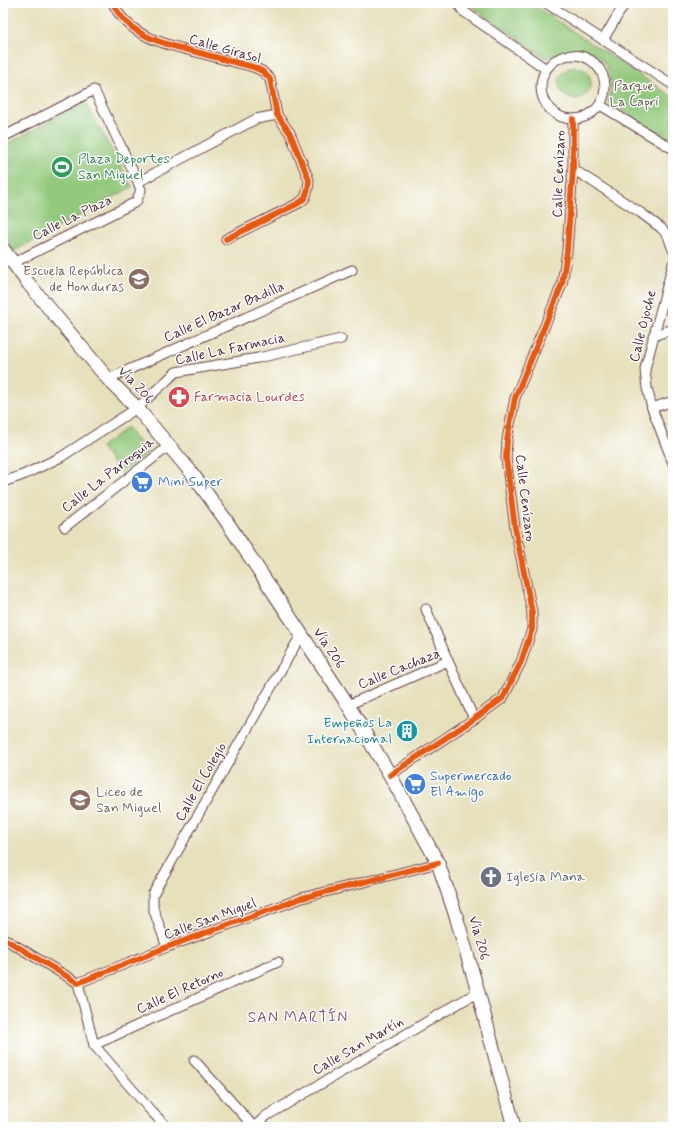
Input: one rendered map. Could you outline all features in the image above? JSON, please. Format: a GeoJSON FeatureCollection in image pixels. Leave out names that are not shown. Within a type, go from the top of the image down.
{"type":"FeatureCollection","features":[{"type":"Feature","properties":{"kind":"main road","name":"Vía 206"},"geometry":{"type":"LineString","coordinates":[[3,249],[28,284],[108,379],[137,408],[191,472],[225,519],[348,705],[390,775],[438,863],[456,916],[478,992],[514,1127]]}},
{"type":"Feature","properties":{"kind":"street","name":"Calle Girasol"},"geometry":{"type":"LineString","coordinates":[[113,3],[116,10],[131,27],[161,44],[253,67],[262,71],[270,79],[277,116],[290,134],[309,180],[308,189],[305,198],[300,203],[226,239]]}},
{"type":"Feature","properties":{"kind":"street"},"geometry":{"type":"LineString","coordinates":[[546,3],[673,85]]}},
{"type":"Feature","properties":{"kind":"street"},"geometry":{"type":"LineString","coordinates":[[603,40],[625,3]]}},
{"type":"Feature","properties":{"kind":"street"},"geometry":{"type":"LineString","coordinates":[[463,6],[546,69]]}},
{"type":"Feature","properties":{"kind":"street"},"geometry":{"type":"LineString","coordinates":[[570,54],[580,55],[590,59],[598,66],[604,75],[606,85],[605,96],[600,105],[593,113],[584,118],[573,119],[557,115],[545,103],[541,93],[541,82],[546,69],[551,63],[560,57],[570,54]]}},
{"type":"Feature","properties":{"kind":"street"},"geometry":{"type":"LineString","coordinates":[[3,137],[94,90],[138,182],[256,119],[277,116]]}},
{"type":"Feature","properties":{"kind":"street"},"geometry":{"type":"LineString","coordinates":[[600,105],[673,149]]}},
{"type":"Feature","properties":{"kind":"street","name":"Calle Cenízaro"},"geometry":{"type":"LineString","coordinates":[[390,775],[503,698],[521,662],[532,629],[532,612],[515,528],[506,458],[507,440],[515,398],[562,284],[567,251],[573,169],[573,119]]}},
{"type":"Feature","properties":{"kind":"street"},"geometry":{"type":"LineString","coordinates":[[573,169],[661,228],[668,236],[673,250]]}},
{"type":"Feature","properties":{"kind":"street","name":"Calle La Plaza"},"geometry":{"type":"LineString","coordinates":[[13,263],[136,202],[141,190],[138,182]]}},
{"type":"Feature","properties":{"kind":"street","name":"Calle Ojoche"},"geometry":{"type":"LineString","coordinates":[[673,264],[645,369],[646,388],[652,408],[670,446],[673,463]]}},
{"type":"Feature","properties":{"kind":"street","name":"Calle El Bazar Badilla"},"geometry":{"type":"LineString","coordinates":[[108,379],[352,270]]}},
{"type":"Feature","properties":{"kind":"street"},"geometry":{"type":"LineString","coordinates":[[653,336],[673,329]]}},
{"type":"Feature","properties":{"kind":"street","name":"Calle La Farmacia"},"geometry":{"type":"LineString","coordinates":[[3,482],[61,458],[137,408],[176,372],[258,358],[341,339]]}},
{"type":"Feature","properties":{"kind":"street"},"geometry":{"type":"LineString","coordinates":[[652,408],[673,401]]}},
{"type":"Feature","properties":{"kind":"street","name":"Calle La Parroquia"},"geometry":{"type":"LineString","coordinates":[[65,526],[169,446]]}},
{"type":"Feature","properties":{"kind":"street"},"geometry":{"type":"LineString","coordinates":[[426,609],[448,661]]}},
{"type":"Feature","properties":{"kind":"street","name":"Calle El Colegio"},"geometry":{"type":"LineString","coordinates":[[166,947],[153,908],[153,894],[301,635]]}},
{"type":"Feature","properties":{"kind":"street","name":"Calle Cachaza"},"geometry":{"type":"LineString","coordinates":[[348,705],[448,661],[474,719]]}},
{"type":"Feature","properties":{"kind":"street","name":"Calle San Miguel"},"geometry":{"type":"LineString","coordinates":[[78,983],[166,947],[302,898],[438,863]]}},
{"type":"Feature","properties":{"kind":"street"},"geometry":{"type":"LineString","coordinates":[[3,938],[78,983],[94,1045],[164,1124],[154,1127]]}},
{"type":"Feature","properties":{"kind":"street","name":"Calle El Retorno"},"geometry":{"type":"LineString","coordinates":[[94,1045],[278,962]]}},
{"type":"Feature","properties":{"kind":"street","name":"Calle San Martín"},"geometry":{"type":"LineString","coordinates":[[254,1127],[266,1116],[478,992]]}},
{"type":"Feature","properties":{"kind":"street"},"geometry":{"type":"LineString","coordinates":[[194,1060],[254,1127]]}},
{"type":"Feature","properties":{"kind":"green space","name":"Parque La Capri"},"geometry":{"type":"Polygon","coordinates":[[[473,3],[530,3],[673,97],[673,141],[608,102],[611,86],[609,74],[605,64],[598,57],[589,52],[579,50],[558,54],[547,59],[471,6],[473,3]]]}},
{"type":"Feature","properties":{"kind":"green space"},"geometry":{"type":"Polygon","coordinates":[[[572,67],[578,67],[587,71],[591,83],[587,95],[578,99],[572,99],[563,95],[559,86],[559,80],[563,71],[572,67]]]}},
{"type":"Feature","properties":{"kind":"green space","name":"Plaza Deportes San Miguel"},"geometry":{"type":"Polygon","coordinates":[[[85,102],[132,187],[14,251],[3,231],[3,146],[85,102]]]}},
{"type":"Feature","properties":{"kind":"green space"},"geometry":{"type":"Polygon","coordinates":[[[127,427],[147,453],[120,473],[101,447],[127,427]]]}},
{"type":"Feature","properties":{"kind":"cycle path"},"geometry":{"type":"LineString","coordinates":[[113,3],[120,15],[128,24],[138,32],[150,38],[175,47],[253,67],[262,71],[270,79],[277,115],[290,133],[309,180],[308,189],[305,198],[299,203],[226,239]]}},
{"type":"Feature","properties":{"kind":"cycle path"},"geometry":{"type":"LineString","coordinates":[[390,775],[503,698],[521,662],[532,629],[532,612],[515,528],[506,458],[507,440],[515,398],[562,284],[567,251],[573,169],[573,119]]}},
{"type":"Feature","properties":{"kind":"cycle path"},"geometry":{"type":"LineString","coordinates":[[3,938],[78,983],[167,947],[302,898],[438,863]]}},
{"type":"Feature","properties":{"kind":"place","name":"Plaza Deportes San Miguel"},"geometry":{"type":"Point","coordinates":[62,167]}},
{"type":"Feature","properties":{"kind":"place","name":"Escuela República de Honduras"},"geometry":{"type":"Point","coordinates":[139,279]}},
{"type":"Feature","properties":{"kind":"place","name":"Farmacia Lourdes"},"geometry":{"type":"Point","coordinates":[179,397]}},
{"type":"Feature","properties":{"kind":"place","name":"Mini Super"},"geometry":{"type":"Point","coordinates":[142,482]}},
{"type":"Feature","properties":{"kind":"place","name":"Empeños La Internacional"},"geometry":{"type":"Point","coordinates":[407,731]}},
{"type":"Feature","properties":{"kind":"place","name":"Supermercado El Amigo"},"geometry":{"type":"Point","coordinates":[415,784]}},
{"type":"Feature","properties":{"kind":"place","name":"Liceo de San Miguel"},"geometry":{"type":"Point","coordinates":[80,800]}},
{"type":"Feature","properties":{"kind":"place","name":"Iglesia Mana"},"geometry":{"type":"Point","coordinates":[491,877]}},
{"type":"Feature","properties":{"kind":"district","name":"SAN MARTÍN"},"geometry":{"type":"Point","coordinates":[298,1018]}}]}
